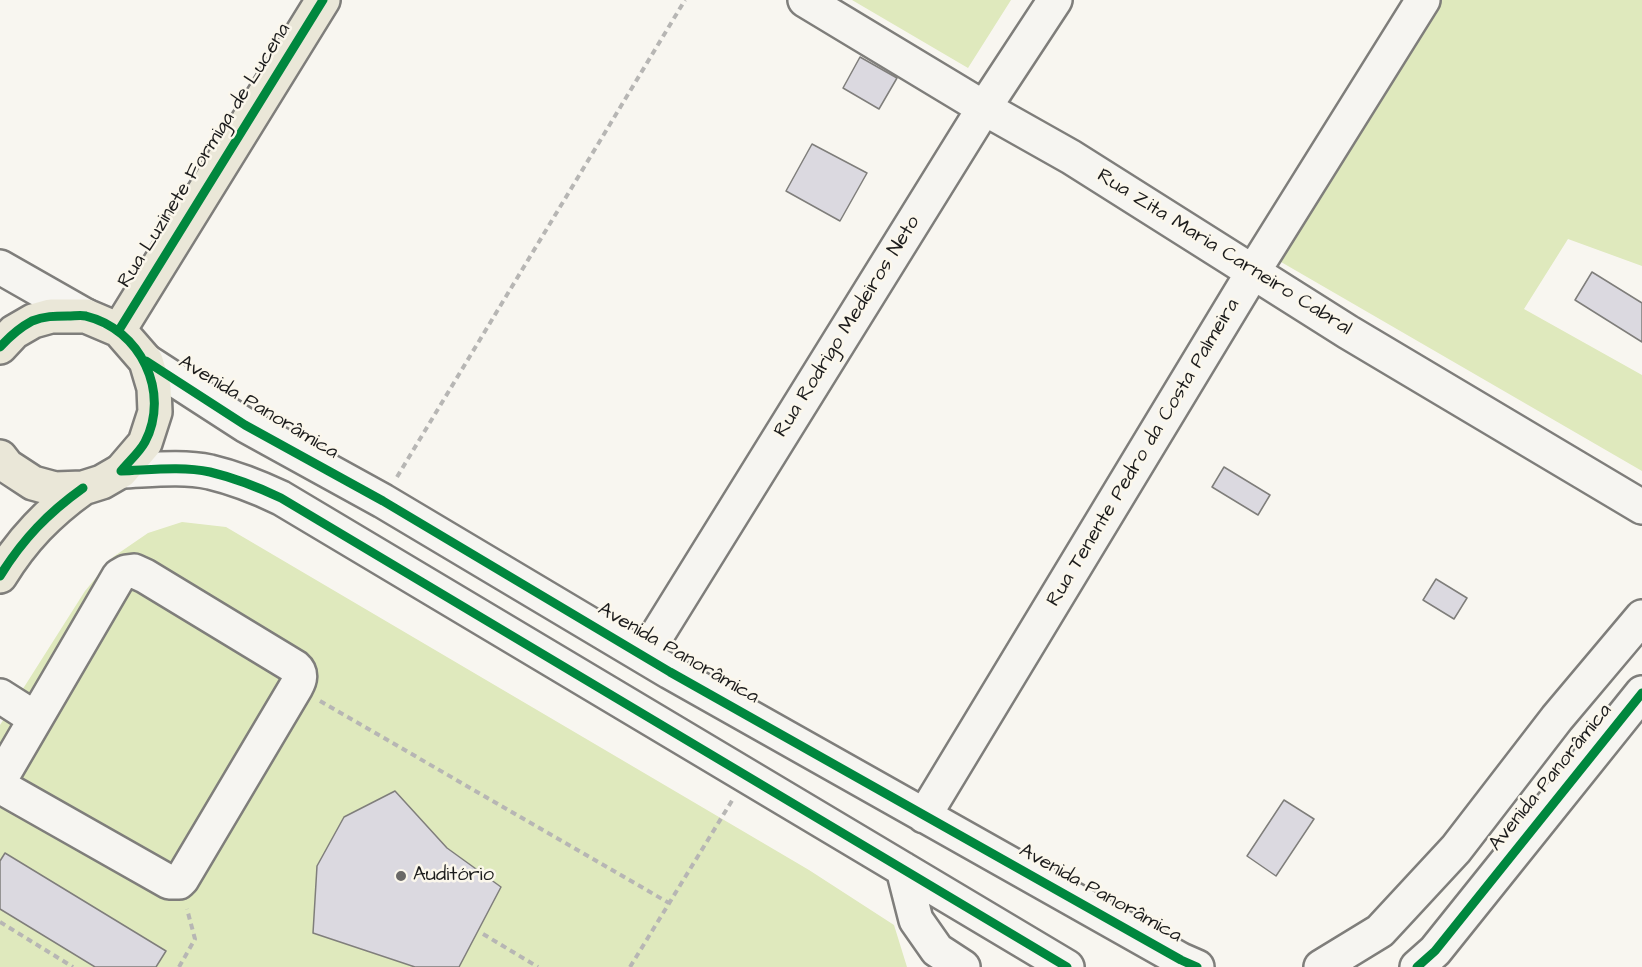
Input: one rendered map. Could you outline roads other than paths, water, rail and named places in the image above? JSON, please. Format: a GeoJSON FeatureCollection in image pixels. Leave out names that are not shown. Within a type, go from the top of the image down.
{"type":"FeatureCollection","features":[{"type":"Feature","properties":{"kind":"main road","name":"Rua Luzinete Formiga de Lucena"},"geometry":{"type":"LineString","coordinates":[[119,330],[323,0]]}},
{"type":"Feature","properties":{"kind":"main road"},"geometry":{"type":"LineString","coordinates":[[0,347],[14,332],[33,321],[51,315],[86,316],[119,330],[146,361],[154,388],[154,412],[144,443],[121,471],[102,482],[83,488],[55,489],[33,483],[7,466],[0,457]]}},
{"type":"Feature","properties":{"kind":"main road"},"geometry":{"type":"LineString","coordinates":[[0,576],[17,550],[40,523],[83,488]]}},
{"type":"Feature","properties":{"kind":"street","name":"Rua Zita Maria Carneiro Cabral"},"geometry":{"type":"LineString","coordinates":[[805,0],[984,108],[1071,157],[1358,338],[1642,507]]}},
{"type":"Feature","properties":{"kind":"street","name":"Rua Rodrigo Medeiros Neto"},"geometry":{"type":"LineString","coordinates":[[644,656],[984,108],[1054,0]]}},
{"type":"Feature","properties":{"kind":"street","name":"Rua Tenente Pedro da Costa Palmeira"},"geometry":{"type":"LineString","coordinates":[[924,816],[1253,272],[1423,0]]}},
{"type":"Feature","properties":{"kind":"street"},"geometry":{"type":"LineString","coordinates":[[0,267],[86,316]]}},
{"type":"Feature","properties":{"kind":"street","name":"Avenida Panorâmica"},"geometry":{"type":"LineString","coordinates":[[146,361],[245,425],[383,501],[644,656],[924,816],[1197,967]]}},
{"type":"Feature","properties":{"kind":"street"},"geometry":{"type":"LineString","coordinates":[[121,471],[208,472],[250,483],[281,498],[1067,967]]}},
{"type":"Feature","properties":{"kind":"street"},"geometry":{"type":"LineString","coordinates":[[0,696],[22,710],[22,722],[2,778],[5,789],[169,882],[179,882],[300,677],[295,667],[145,576],[134,571],[126,572],[119,576],[22,722]]}},
{"type":"Feature","properties":{"kind":"street","name":"Avenida Panorâmica"},"geometry":{"type":"LineString","coordinates":[[1321,967],[1380,931],[1455,849],[1557,718],[1642,617]]}},
{"type":"Feature","properties":{"kind":"street","name":"Avenida Panorâmica"},"geometry":{"type":"LineString","coordinates":[[1417,967],[1435,951],[1642,693]]}},
{"type":"Feature","properties":{"kind":"street"},"geometry":{"type":"LineString","coordinates":[[903,869],[916,920],[937,950],[963,967]]}},
{"type":"Feature","properties":{"kind":"place","name":"Auditório"},"geometry":{"type":"Point","coordinates":[401,876]}}]}
